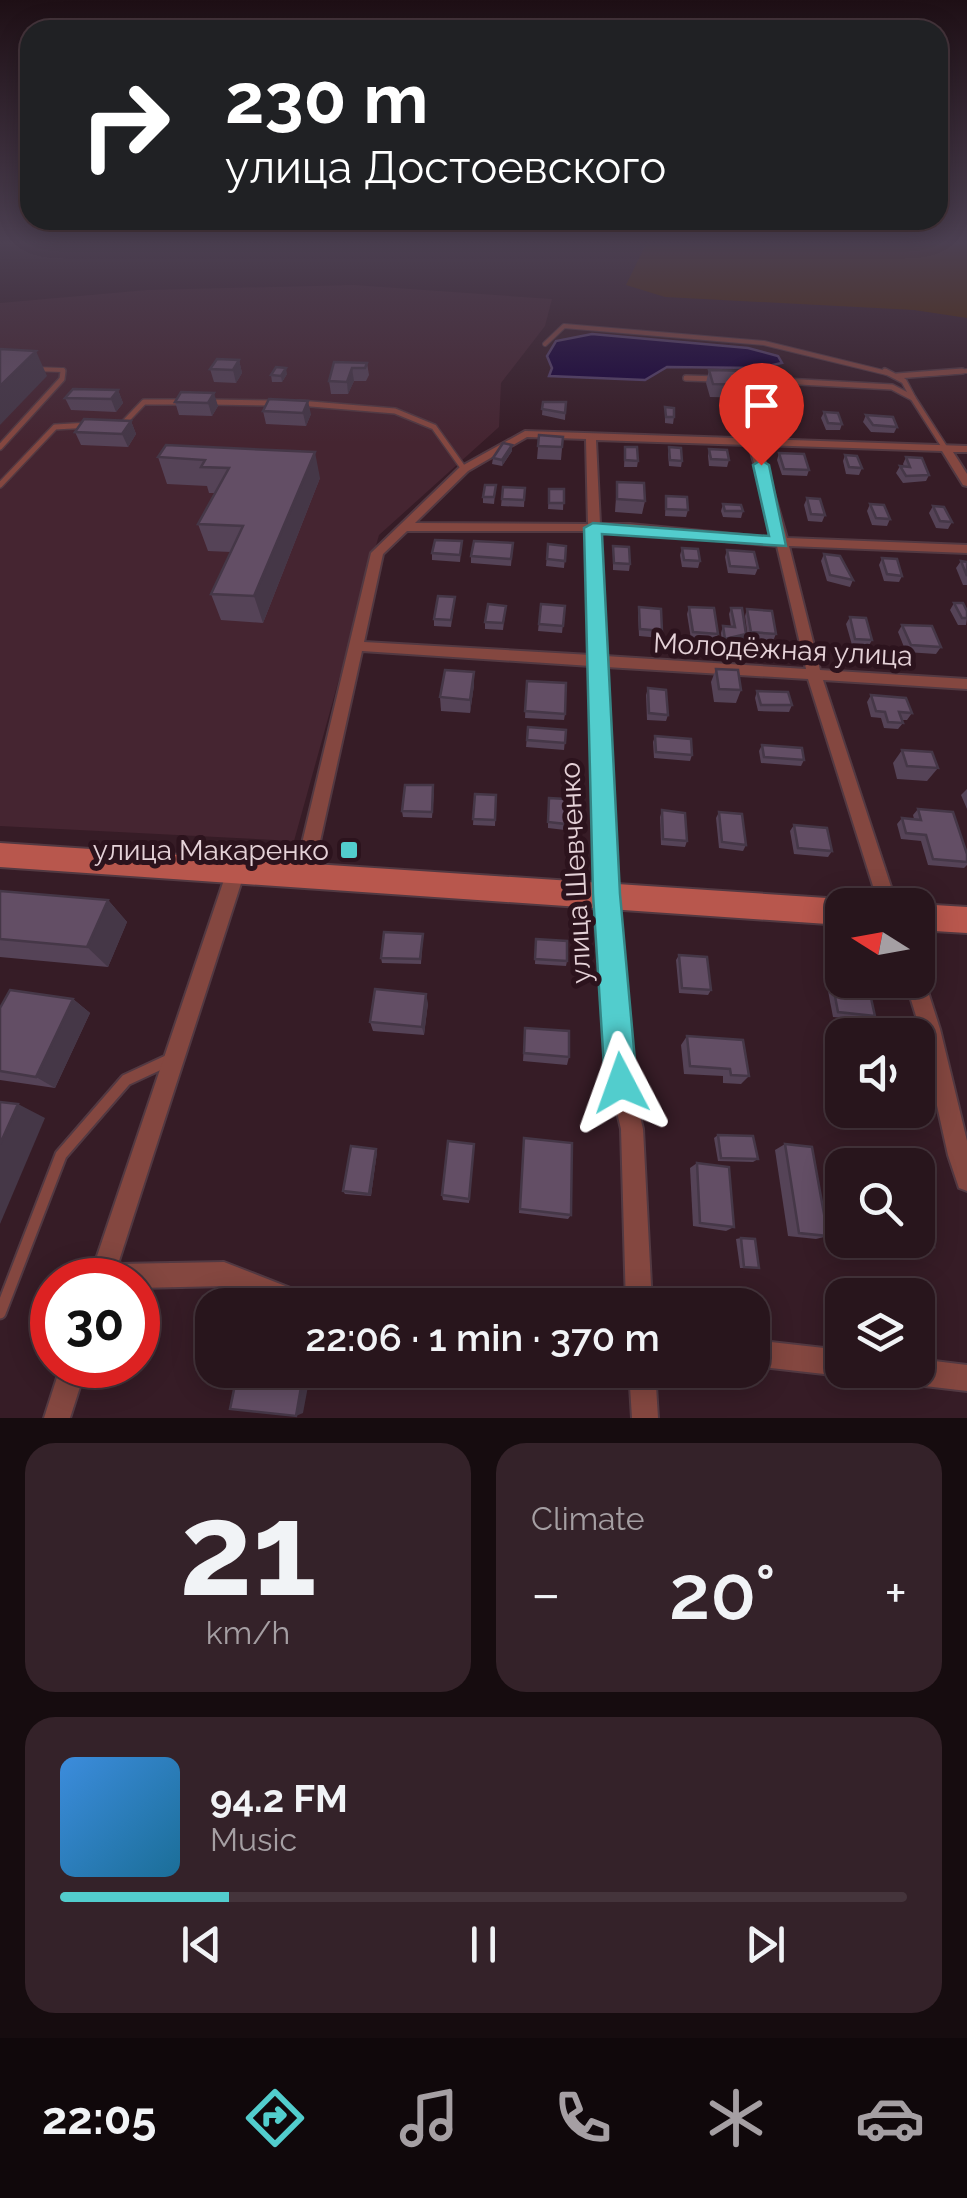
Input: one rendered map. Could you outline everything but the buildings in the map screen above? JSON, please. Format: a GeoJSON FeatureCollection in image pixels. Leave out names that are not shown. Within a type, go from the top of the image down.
{"type":"FeatureCollection","features":[{"type":"Feature","properties":{"kind":"street"},"geometry":{"type":"LineString","coordinates":[[304,873],[377,553],[464,469],[525,434],[967,449]]}},
{"type":"Feature","properties":{"kind":"street","name":"улица Шевченко"},"geometry":{"type":"LineString","coordinates":[[591,437],[606,894],[621,1083],[632,1130],[638,1288]]}},
{"type":"Feature","properties":{"kind":"street"},"geometry":{"type":"LineString","coordinates":[[754,443],[796,587],[815,678],[883,888]]}},
{"type":"Feature","properties":{"kind":"street"},"geometry":{"type":"LineString","coordinates":[[945,448],[967,483]]}},
{"type":"Feature","properties":{"kind":"street"},"geometry":{"type":"LineString","coordinates":[[403,527],[593,528],[780,542],[967,548]]}},
{"type":"Feature","properties":{"kind":"street","name":"Молодёжная улица"},"geometry":{"type":"LineString","coordinates":[[356,646],[815,678],[967,684]]}},
{"type":"Feature","properties":{"kind":"street"},"geometry":{"type":"LineString","coordinates":[[0,856],[237,868],[825,911]]}},
{"type":"Feature","properties":{"kind":"street"},"geometry":{"type":"LineString","coordinates":[[108,1258],[237,868]]}},
{"type":"Feature","properties":{"kind":"street"},"geometry":{"type":"LineString","coordinates":[[935,918],[967,920]]}},
{"type":"Feature","properties":{"kind":"street"},"geometry":{"type":"LineString","coordinates":[[922,998],[946,1117],[967,1180]]}},
{"type":"Feature","properties":{"kind":"street"},"geometry":{"type":"LineString","coordinates":[[160,1277],[224,1274],[259,1288]]}},
{"type":"Feature","properties":{"kind":"street"},"geometry":{"type":"LineString","coordinates":[[770,1355],[825,1362]]}},
{"type":"Feature","properties":{"kind":"street"},"geometry":{"type":"LineString","coordinates":[[935,1374],[967,1378]]}},
{"type":"Feature","properties":{"kind":"street"},"geometry":{"type":"LineString","coordinates":[[57,1418],[67,1388]]}},
{"type":"Feature","properties":{"kind":"street"},"geometry":{"type":"LineString","coordinates":[[643,1388],[645,1418]]}},
{"type":"Feature","properties":{"kind":"lane"},"geometry":{"type":"LineString","coordinates":[[546,344],[564,326],[635,330],[792,347],[896,376],[967,371]]}},
{"type":"Feature","properties":{"kind":"lane"},"geometry":{"type":"LineString","coordinates":[[0,447],[62,379],[63,370],[32,369]]}},
{"type":"Feature","properties":{"kind":"lane"},"geometry":{"type":"LineString","coordinates":[[896,376],[945,448]]}},
{"type":"Feature","properties":{"kind":"lane"},"geometry":{"type":"LineString","coordinates":[[686,378],[722,379]]}},
{"type":"Feature","properties":{"kind":"lane"},"geometry":{"type":"LineString","coordinates":[[741,379],[875,384],[913,398]]}},
{"type":"Feature","properties":{"kind":"lane"},"geometry":{"type":"LineString","coordinates":[[119,428],[144,402],[183,402]]}},
{"type":"Feature","properties":{"kind":"lane"},"geometry":{"type":"LineString","coordinates":[[202,402],[277,403]]}},
{"type":"Feature","properties":{"kind":"lane"},"geometry":{"type":"LineString","coordinates":[[295,403],[395,411],[434,427],[464,469]]}},
{"type":"Feature","properties":{"kind":"lane"},"geometry":{"type":"LineString","coordinates":[[0,485],[55,426],[137,429]]}},
{"type":"Feature","properties":{"kind":"lane"},"geometry":{"type":"LineString","coordinates":[[0,1312],[61,1155],[126,1080],[176,1056]]}},
{"type":"Feature","properties":{"kind":"shaded area"},"geometry":{"type":"Polygon","coordinates":[[[0,310],[549,310],[545,326],[501,383],[499,427],[379,535],[294,841],[0,826],[0,310]]]}},
{"type":"Feature","properties":{"kind":"shaded area"},"geometry":{"type":"Polygon","coordinates":[[[915,310],[967,310],[967,318],[915,310]]]}},
{"type":"Feature","properties":{"kind":"shaded area"},"geometry":{"type":"Polygon","coordinates":[[[592,334],[748,348],[778,356],[782,363],[759,368],[667,367],[645,380],[549,376],[552,368],[547,356],[556,341],[592,334]]]}},
{"type":"Feature","properties":{"kind":"place","name":"улица Макаренко"},"geometry":{"type":"Point","coordinates":[349,850]}},
{"type":"Feature","properties":{"kind":"route"},"geometry":{"type":"LineString","coordinates":[[621,1083],[606,894],[593,528],[780,542],[761,465]]}}]}
